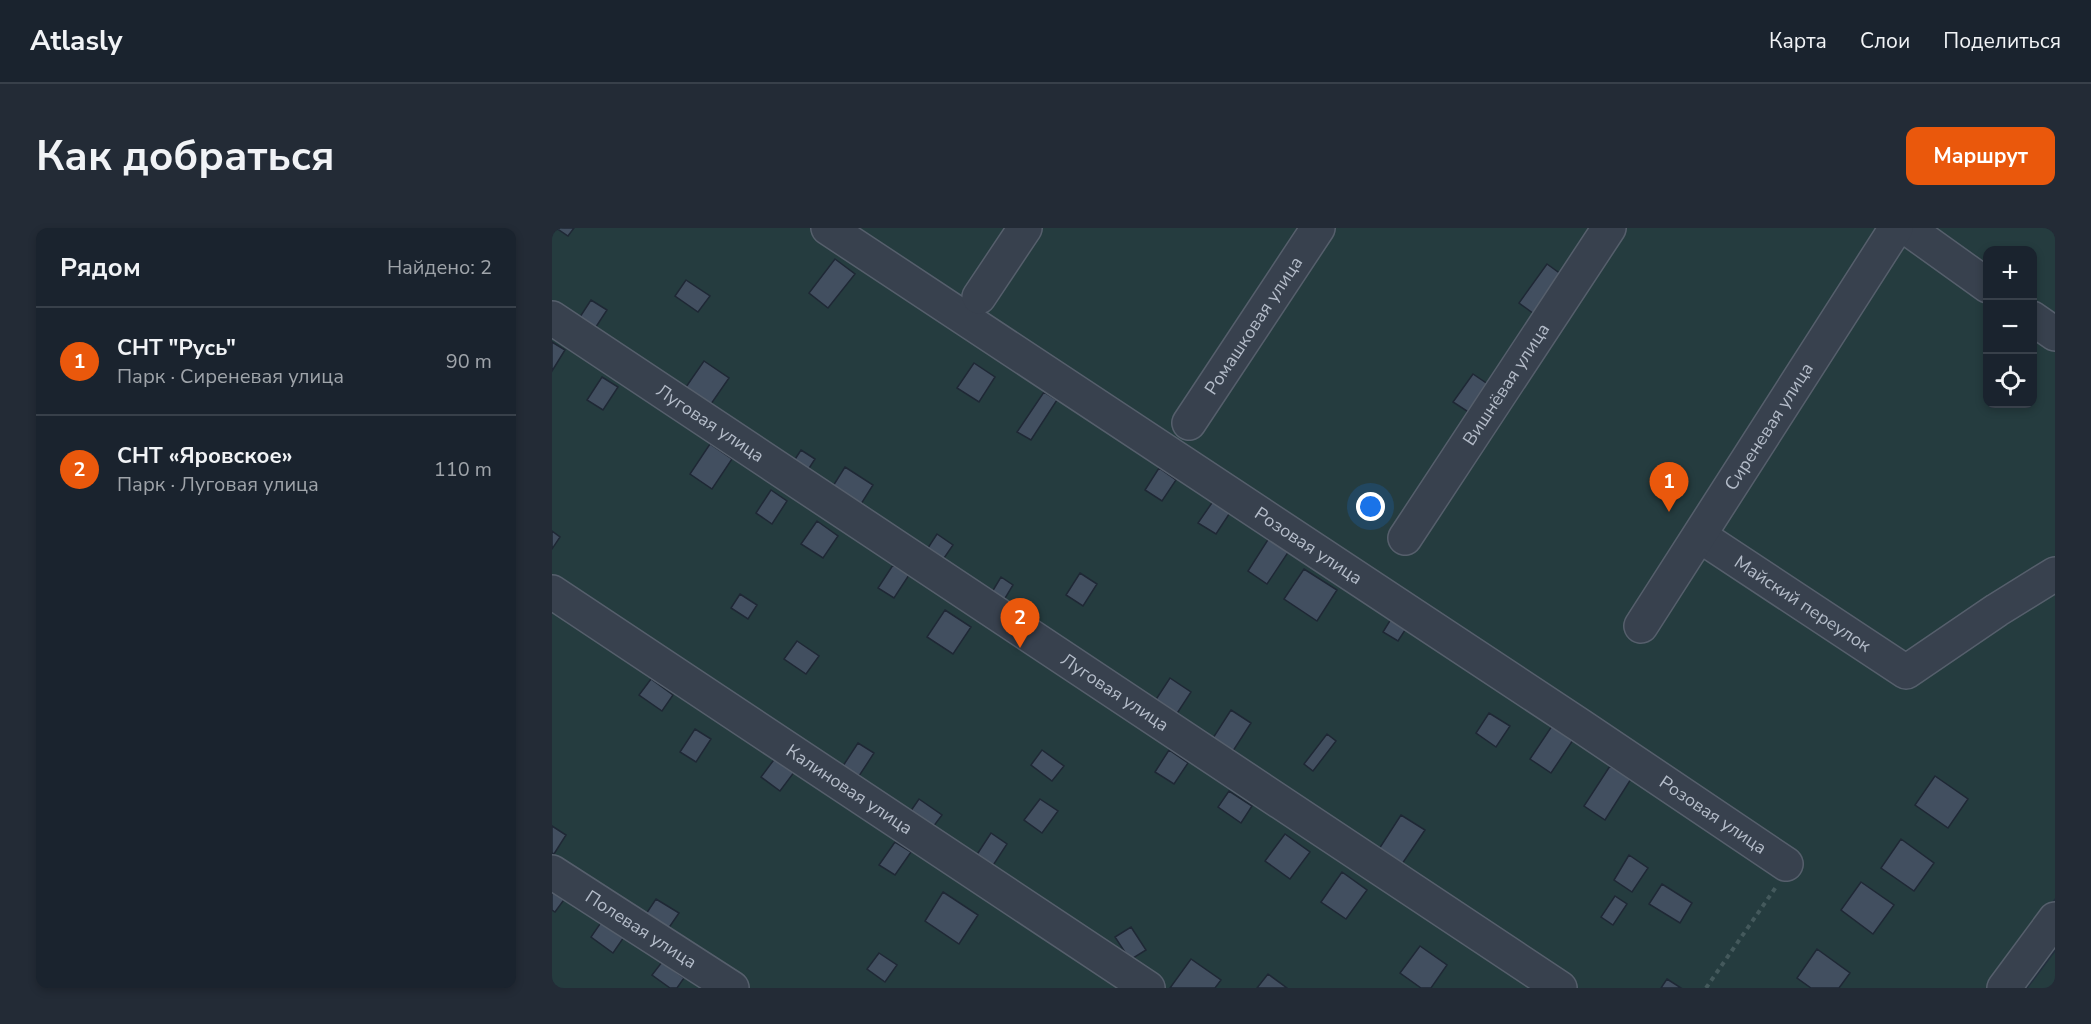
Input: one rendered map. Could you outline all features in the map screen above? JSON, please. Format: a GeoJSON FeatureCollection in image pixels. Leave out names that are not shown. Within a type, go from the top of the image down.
{"type":"FeatureCollection","features":[{"type":"Feature","properties":{"kind":"street","name":"Розовая улица"},"geometry":{"type":"LineString","coordinates":[[828,228],[1571,719],[1786,864]]}},
{"type":"Feature","properties":{"kind":"street"},"geometry":{"type":"LineString","coordinates":[[979,297],[1025,228]]}},
{"type":"Feature","properties":{"kind":"street","name":"Ромашковая улица"},"geometry":{"type":"LineString","coordinates":[[1188,423],[1318,228]]}},
{"type":"Feature","properties":{"kind":"street","name":"Вишнёвая улица"},"geometry":{"type":"LineString","coordinates":[[1405,538],[1609,228]]}},
{"type":"Feature","properties":{"kind":"street","name":"Сиреневая улица"},"geometry":{"type":"LineString","coordinates":[[1641,626],[1896,228]]}},
{"type":"Feature","properties":{"kind":"street"},"geometry":{"type":"LineString","coordinates":[[1907,228],[1983,282]]}},
{"type":"Feature","properties":{"kind":"street","name":"Луговая улица"},"geometry":{"type":"LineString","coordinates":[[552,318],[1560,988]]}},
{"type":"Feature","properties":{"kind":"street"},"geometry":{"type":"LineString","coordinates":[[2037,321],[2055,334]]}},
{"type":"Feature","properties":{"kind":"street","name":"Майский переулок"},"geometry":{"type":"LineString","coordinates":[[1700,536],[1906,672],[2055,574]]}},
{"type":"Feature","properties":{"kind":"street","name":"Калиновая улица"},"geometry":{"type":"LineString","coordinates":[[552,592],[1148,988]]}},
{"type":"Feature","properties":{"kind":"street","name":"Полевая улица"},"geometry":{"type":"LineString","coordinates":[[552,872],[732,988]]}},
{"type":"Feature","properties":{"kind":"street"},"geometry":{"type":"LineString","coordinates":[[2004,988],[2055,919]]}},
{"type":"Feature","properties":{"kind":"path"},"geometry":{"type":"LineString","coordinates":[[1706,988],[1780,880],[1786,864]]}},
{"type":"Feature","properties":{"kind":"green space"},"geometry":{"type":"Polygon","coordinates":[[[552,228],[2055,228],[2055,898],[1989,988],[552,988],[552,228]]]}},
{"type":"Feature","properties":{"kind":"green space"},"geometry":{"type":"Polygon","coordinates":[[[2055,952],[2055,988],[2028,988],[2055,952]]]}},
{"type":"Feature","properties":{"kind":"building"},"geometry":{"type":"Polygon","coordinates":[[[556,228],[574,228],[568,236],[556,228]]]}},
{"type":"Feature","properties":{"kind":"building"},"geometry":{"type":"Polygon","coordinates":[[[835,259],[855,274],[828,308],[809,293],[835,259]]]}},
{"type":"Feature","properties":{"kind":"building"},"geometry":{"type":"Polygon","coordinates":[[[1547,264],[1569,280],[1541,319],[1519,303],[1547,264]]]}},
{"type":"Feature","properties":{"kind":"building"},"geometry":{"type":"Polygon","coordinates":[[[686,280],[710,296],[698,312],[675,296],[686,280]]]}},
{"type":"Feature","properties":{"kind":"building"},"geometry":{"type":"Polygon","coordinates":[[[591,300],[607,310],[592,333],[576,323],[591,300]]]}},
{"type":"Feature","properties":{"kind":"building"},"geometry":{"type":"Polygon","coordinates":[[[552,342],[565,350],[552,371],[552,342]]]}},
{"type":"Feature","properties":{"kind":"building"},"geometry":{"type":"Polygon","coordinates":[[[704,361],[729,378],[711,404],[686,387],[704,361]]]}},
{"type":"Feature","properties":{"kind":"building"},"geometry":{"type":"Polygon","coordinates":[[[974,363],[995,377],[979,402],[957,388],[974,363]]]}},
{"type":"Feature","properties":{"kind":"building"},"geometry":{"type":"Polygon","coordinates":[[[1473,374],[1495,389],[1476,417],[1453,402],[1473,374]]]}},
{"type":"Feature","properties":{"kind":"building"},"geometry":{"type":"Polygon","coordinates":[[[602,377],[618,387],[603,410],[587,400],[602,377]]]}},
{"type":"Feature","properties":{"kind":"building"},"geometry":{"type":"Polygon","coordinates":[[[1044,392],[1057,400],[1031,440],[1017,432],[1044,392]]]}},
{"type":"Feature","properties":{"kind":"building"},"geometry":{"type":"Polygon","coordinates":[[[710,444],[732,459],[712,489],[690,474],[710,444]]]}},
{"type":"Feature","properties":{"kind":"building"},"geometry":{"type":"Polygon","coordinates":[[[801,450],[815,459],[804,476],[790,467],[801,450]]]}},
{"type":"Feature","properties":{"kind":"building"},"geometry":{"type":"Polygon","coordinates":[[[845,467],[873,485],[856,512],[828,494],[845,467]]]}},
{"type":"Feature","properties":{"kind":"building"},"geometry":{"type":"Polygon","coordinates":[[[1159,468],[1176,480],[1162,501],[1145,490],[1159,468]]]}},
{"type":"Feature","properties":{"kind":"building"},"geometry":{"type":"Polygon","coordinates":[[[771,490],[787,501],[772,524],[756,513],[771,490]]]}},
{"type":"Feature","properties":{"kind":"building"},"geometry":{"type":"Polygon","coordinates":[[[1216,497],[1233,508],[1216,534],[1198,523],[1216,497]]]}},
{"type":"Feature","properties":{"kind":"building"},"geometry":{"type":"Polygon","coordinates":[[[817,521],[838,536],[823,558],[801,544],[817,521]]]}},
{"type":"Feature","properties":{"kind":"building"},"geometry":{"type":"Polygon","coordinates":[[[552,531],[560,537],[552,549],[552,531]]]}},
{"type":"Feature","properties":{"kind":"building"},"geometry":{"type":"Polygon","coordinates":[[[937,534],[953,545],[940,564],[924,554],[937,534]]]}},
{"type":"Feature","properties":{"kind":"building"},"geometry":{"type":"Polygon","coordinates":[[[1269,538],[1289,551],[1267,584],[1248,571],[1269,538]]]}},
{"type":"Feature","properties":{"kind":"building"},"geometry":{"type":"Polygon","coordinates":[[[893,565],[909,575],[894,598],[878,588],[893,565]]]}},
{"type":"Feature","properties":{"kind":"building"},"geometry":{"type":"Polygon","coordinates":[[[1304,569],[1337,590],[1317,621],[1284,599],[1304,569]]]}},
{"type":"Feature","properties":{"kind":"building"},"geometry":{"type":"Polygon","coordinates":[[[1080,573],[1097,584],[1083,606],[1066,595],[1080,573]]]}},
{"type":"Feature","properties":{"kind":"building"},"geometry":{"type":"Polygon","coordinates":[[[1001,577],[1013,585],[1001,605],[989,597],[1001,577]]]}},
{"type":"Feature","properties":{"kind":"building"},"geometry":{"type":"Polygon","coordinates":[[[740,594],[757,605],[748,619],[731,608],[740,594]]]}},
{"type":"Feature","properties":{"kind":"building"},"geometry":{"type":"Polygon","coordinates":[[[945,610],[971,627],[953,654],[927,637],[945,610]]]}},
{"type":"Feature","properties":{"kind":"building"},"geometry":{"type":"Polygon","coordinates":[[[1394,614],[1409,624],[1398,641],[1383,632],[1394,614]]]}},
{"type":"Feature","properties":{"kind":"building"},"geometry":{"type":"Polygon","coordinates":[[[797,641],[819,656],[806,674],[784,659],[797,641]]]}},
{"type":"Feature","properties":{"kind":"building"},"geometry":{"type":"Polygon","coordinates":[[[1170,678],[1191,692],[1176,715],[1155,701],[1170,678]]]}},
{"type":"Feature","properties":{"kind":"building"},"geometry":{"type":"Polygon","coordinates":[[[651,679],[673,695],[662,711],[639,695],[651,679]]]}},
{"type":"Feature","properties":{"kind":"building"},"geometry":{"type":"Polygon","coordinates":[[[1231,710],[1251,723],[1233,751],[1213,738],[1231,710]]]}},
{"type":"Feature","properties":{"kind":"building"},"geometry":{"type":"Polygon","coordinates":[[[1489,713],[1510,726],[1496,747],[1476,733],[1489,713]]]}},
{"type":"Feature","properties":{"kind":"building"},"geometry":{"type":"Polygon","coordinates":[[[1552,726],[1573,740],[1551,773],[1530,759],[1552,726]]]}},
{"type":"Feature","properties":{"kind":"building"},"geometry":{"type":"Polygon","coordinates":[[[695,729],[711,739],[696,762],[680,752],[695,729]]]}},
{"type":"Feature","properties":{"kind":"building"},"geometry":{"type":"Polygon","coordinates":[[[1327,734],[1336,741],[1313,771],[1304,764],[1327,734]]]}},
{"type":"Feature","properties":{"kind":"building"},"geometry":{"type":"Polygon","coordinates":[[[858,743],[874,753],[859,776],[843,766],[858,743]]]}},
{"type":"Feature","properties":{"kind":"building"},"geometry":{"type":"Polygon","coordinates":[[[1042,750],[1064,766],[1052,781],[1031,765],[1042,750]]]}},
{"type":"Feature","properties":{"kind":"building"},"geometry":{"type":"Polygon","coordinates":[[[1169,750],[1188,763],[1174,784],[1155,772],[1169,750]]]}},
{"type":"Feature","properties":{"kind":"building"},"geometry":{"type":"Polygon","coordinates":[[[776,757],[795,771],[780,791],[761,777],[776,757]]]}},
{"type":"Feature","properties":{"kind":"building"},"geometry":{"type":"Polygon","coordinates":[[[1610,766],[1631,779],[1605,820],[1584,806],[1610,766]]]}},
{"type":"Feature","properties":{"kind":"building"},"geometry":{"type":"Polygon","coordinates":[[[1935,776],[1968,799],[1948,828],[1915,805],[1935,776]]]}},
{"type":"Feature","properties":{"kind":"building"},"geometry":{"type":"Polygon","coordinates":[[[1229,791],[1252,806],[1241,823],[1218,807],[1229,791]]]}},
{"type":"Feature","properties":{"kind":"building"},"geometry":{"type":"Polygon","coordinates":[[[919,799],[942,815],[930,831],[908,815],[919,799]]]}},
{"type":"Feature","properties":{"kind":"building"},"geometry":{"type":"Polygon","coordinates":[[[1040,799],[1058,811],[1042,833],[1024,820],[1040,799]]]}},
{"type":"Feature","properties":{"kind":"building"},"geometry":{"type":"Polygon","coordinates":[[[1401,815],[1425,830],[1402,864],[1379,849],[1401,815]]]}},
{"type":"Feature","properties":{"kind":"building"},"geometry":{"type":"Polygon","coordinates":[[[552,826],[566,835],[554,854],[552,853],[552,826]]]}},
{"type":"Feature","properties":{"kind":"building"},"geometry":{"type":"Polygon","coordinates":[[[991,833],[1007,844],[992,867],[976,856],[991,833]]]}},
{"type":"Feature","properties":{"kind":"building"},"geometry":{"type":"Polygon","coordinates":[[[1285,834],[1310,852],[1290,879],[1265,861],[1285,834]]]}},
{"type":"Feature","properties":{"kind":"building"},"geometry":{"type":"Polygon","coordinates":[[[1901,839],[1934,863],[1914,891],[1881,868],[1901,839]]]}},
{"type":"Feature","properties":{"kind":"building"},"geometry":{"type":"Polygon","coordinates":[[[895,842],[911,852],[895,875],[879,865],[895,842]]]}},
{"type":"Feature","properties":{"kind":"building"},"geometry":{"type":"Polygon","coordinates":[[[1629,855],[1648,868],[1632,892],[1614,880],[1629,855]]]}},
{"type":"Feature","properties":{"kind":"building"},"geometry":{"type":"Polygon","coordinates":[[[1342,872],[1367,890],[1346,919],[1321,902],[1342,872]]]}},
{"type":"Feature","properties":{"kind":"building"},"geometry":{"type":"Polygon","coordinates":[[[1861,882],[1894,905],[1873,934],[1841,910],[1861,882]]]}},
{"type":"Feature","properties":{"kind":"building"},"geometry":{"type":"Polygon","coordinates":[[[1662,884],[1692,903],[1680,923],[1649,904],[1662,884]]]}},
{"type":"Feature","properties":{"kind":"building"},"geometry":{"type":"Polygon","coordinates":[[[552,887],[566,897],[555,912],[552,910],[552,887]]]}},
{"type":"Feature","properties":{"kind":"building"},"geometry":{"type":"Polygon","coordinates":[[[943,892],[978,915],[959,944],[925,921],[943,892]]]}},
{"type":"Feature","properties":{"kind":"building"},"geometry":{"type":"Polygon","coordinates":[[[1615,896],[1627,904],[1613,925],[1601,917],[1615,896]]]}},
{"type":"Feature","properties":{"kind":"building"},"geometry":{"type":"Polygon","coordinates":[[[656,899],[679,913],[668,929],[646,914],[656,899]]]}},
{"type":"Feature","properties":{"kind":"building"},"geometry":{"type":"Polygon","coordinates":[[[602,921],[624,937],[613,953],[591,937],[602,921]]]}},
{"type":"Feature","properties":{"kind":"building"},"geometry":{"type":"Polygon","coordinates":[[[1131,927],[1146,950],[1130,960],[1115,937],[1131,927]]]}},
{"type":"Feature","properties":{"kind":"building"},"geometry":{"type":"Polygon","coordinates":[[[1420,946],[1447,965],[1431,988],[1421,988],[1400,973],[1420,946]]]}},
{"type":"Feature","properties":{"kind":"building"},"geometry":{"type":"Polygon","coordinates":[[[1817,949],[1850,973],[1839,988],[1811,988],[1797,978],[1817,949]]]}},
{"type":"Feature","properties":{"kind":"building"},"geometry":{"type":"Polygon","coordinates":[[[879,953],[897,965],[885,982],[867,969],[879,953]]]}},
{"type":"Feature","properties":{"kind":"building"},"geometry":{"type":"Polygon","coordinates":[[[1191,959],[1221,980],[1215,988],[1170,988],[1191,959]]]}},
{"type":"Feature","properties":{"kind":"building"},"geometry":{"type":"Polygon","coordinates":[[[662,962],[684,978],[677,988],[670,988],[652,975],[662,962]]]}},
{"type":"Feature","properties":{"kind":"building"},"geometry":{"type":"Polygon","coordinates":[[[1268,974],[1287,988],[1257,988],[1268,974]]]}},
{"type":"Feature","properties":{"kind":"building"},"geometry":{"type":"Polygon","coordinates":[[[1667,979],[1681,988],[1661,988],[1667,979]]]}},
{"type":"Feature","properties":{"kind":"place","name":"СНТ \"Русь\""},"geometry":{"type":"Point","coordinates":[1669,512]}},
{"type":"Feature","properties":{"kind":"place","name":"СНТ «Яровское»"},"geometry":{"type":"Point","coordinates":[1020,648]}}]}
